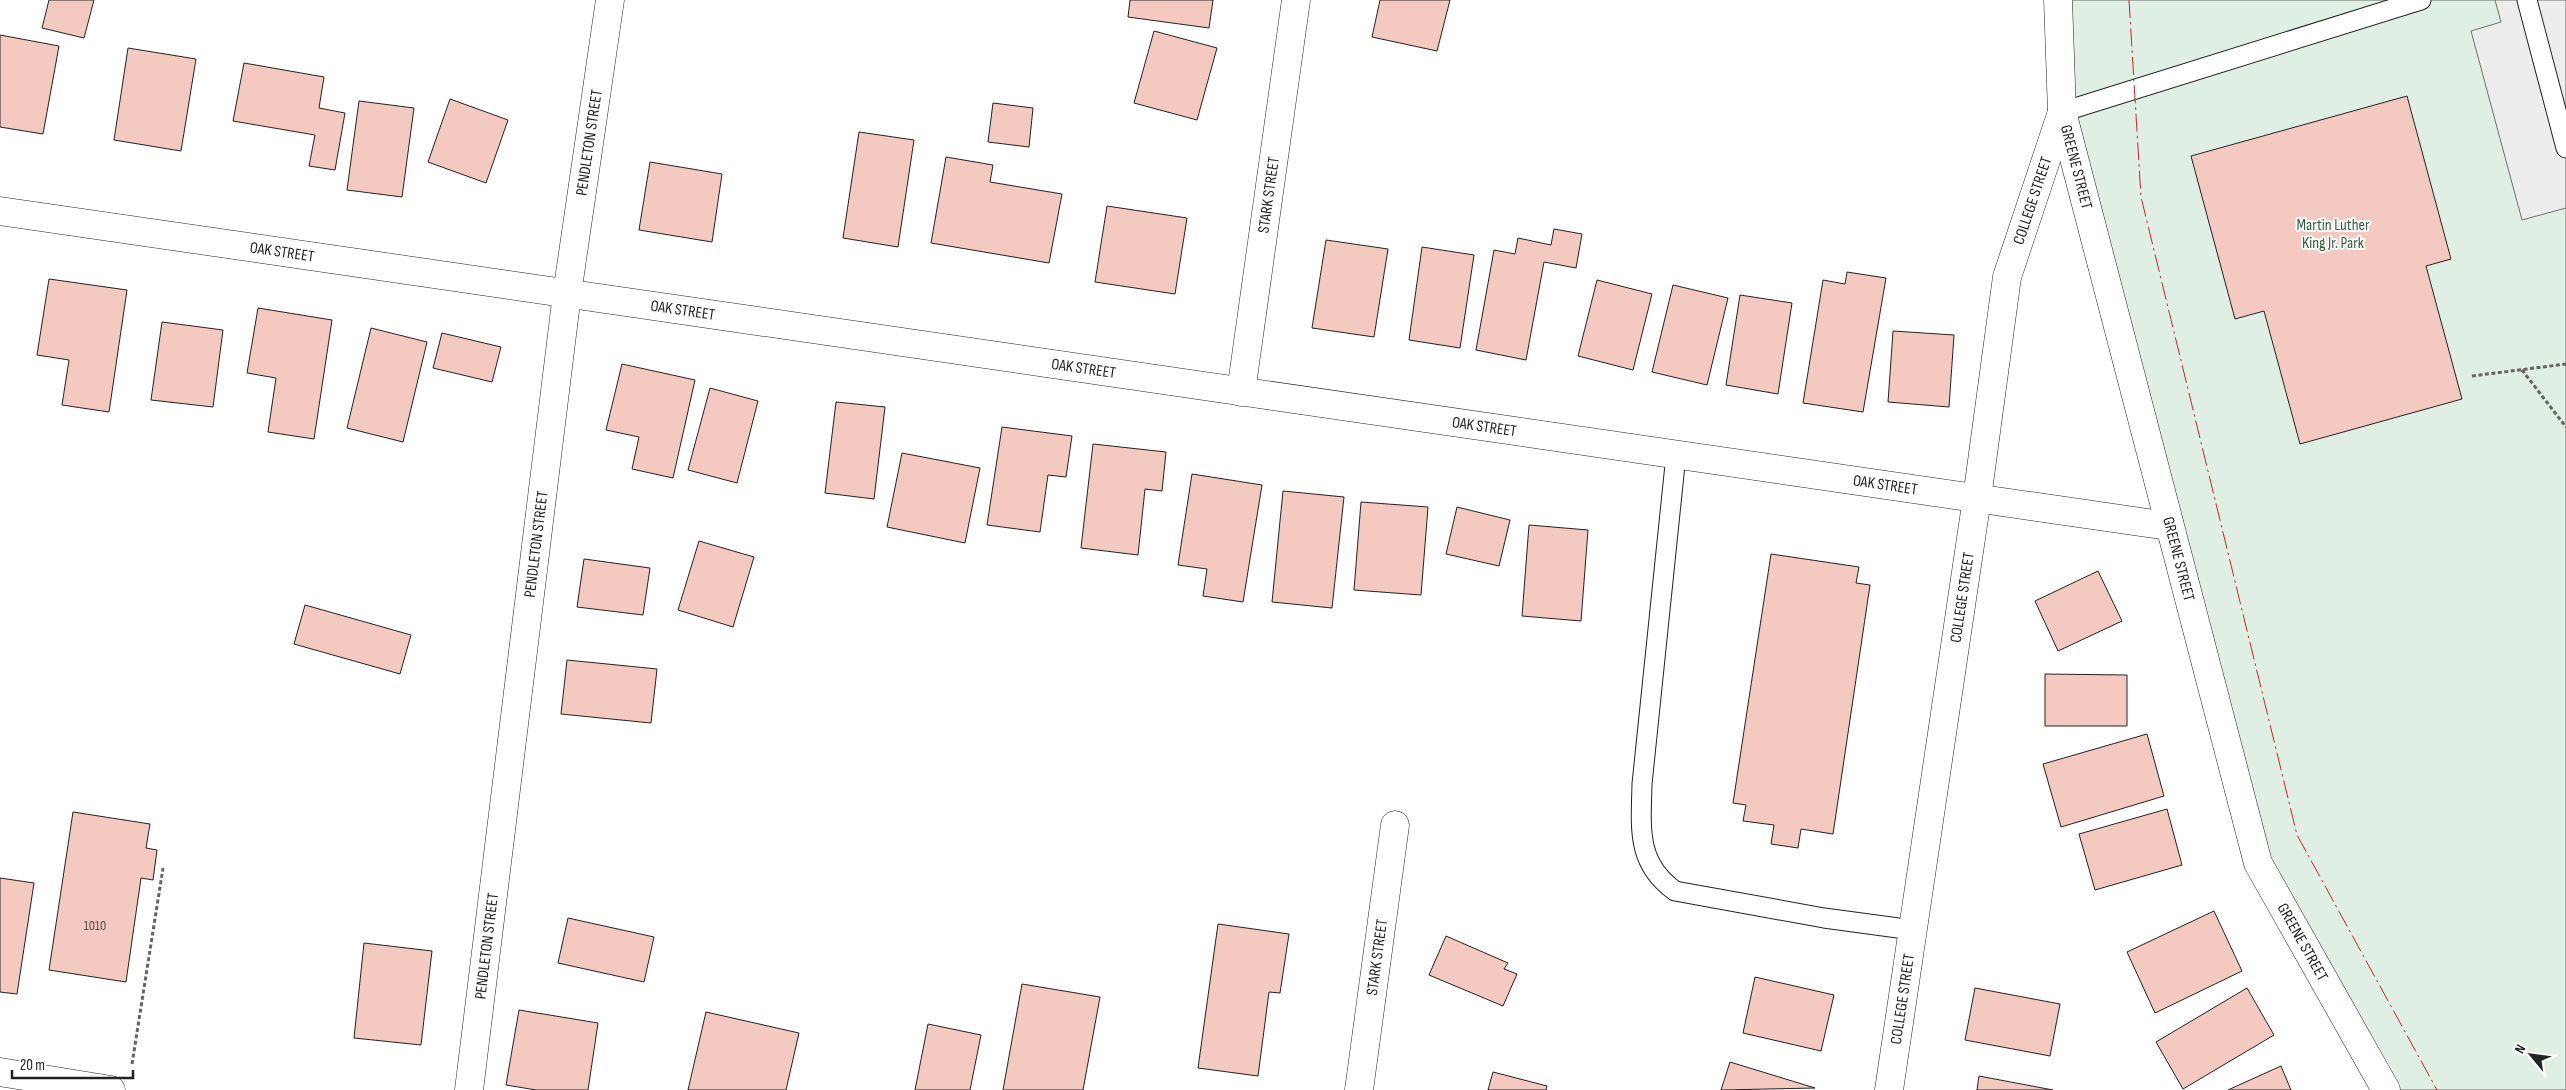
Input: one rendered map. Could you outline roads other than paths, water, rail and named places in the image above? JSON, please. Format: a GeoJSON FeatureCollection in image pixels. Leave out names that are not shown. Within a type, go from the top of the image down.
{"type":"FeatureCollection","features":[{"type":"Feature","properties":{"kind":"street","name":"PENDLETON STREET"},"geometry":{"type":"LineString","coordinates":[[468,1090],[568,294],[610,0]]}},
{"type":"Feature","properties":{"kind":"street","name":"STARK STREET"},"geometry":{"type":"LineString","coordinates":[[1241,392],[1296,0]]}},
{"type":"Feature","properties":{"kind":"street","name":"GREENE STREET"},"geometry":{"type":"LineString","coordinates":[[2058,0],[2062,112],[2168,526],[2258,863],[2386,1090]]}},
{"type":"Feature","properties":{"kind":"street","name":"COLLEGE STREET"},"geometry":{"type":"LineString","coordinates":[[1889,1090],[1977,498],[2007,277],[2062,112]]}},
{"type":"Feature","properties":{"kind":"street","name":"OAK STREET"},"geometry":{"type":"LineString","coordinates":[[0,212],[2168,526]]}},
{"type":"Feature","properties":{"kind":"street","name":"STARK STREET"},"geometry":{"type":"LineString","coordinates":[[1359,1090],[1396,824]]}},
{"type":"Feature","properties":{"kind":"street"},"geometry":{"type":"LineString","coordinates":[[0,1072],[111,1090]]}},
{"type":"Feature","properties":{"kind":"lane"},"geometry":{"type":"LineString","coordinates":[[2062,112],[2421,0]]}},
{"type":"Feature","properties":{"kind":"lane"},"geometry":{"type":"LineString","coordinates":[[2527,0],[2566,148]]}},
{"type":"Feature","properties":{"kind":"lane"},"geometry":{"type":"LineString","coordinates":[[1676,455],[1642,784],[1641,833],[1648,864],[1660,880],[1675,891],[1824,918],[1913,930]]}},
{"type":"Feature","properties":{"kind":"park label","name":"Martin Luther King Jr. Park"},"geometry":{"type":"Point","coordinates":[2333,234]}}]}
